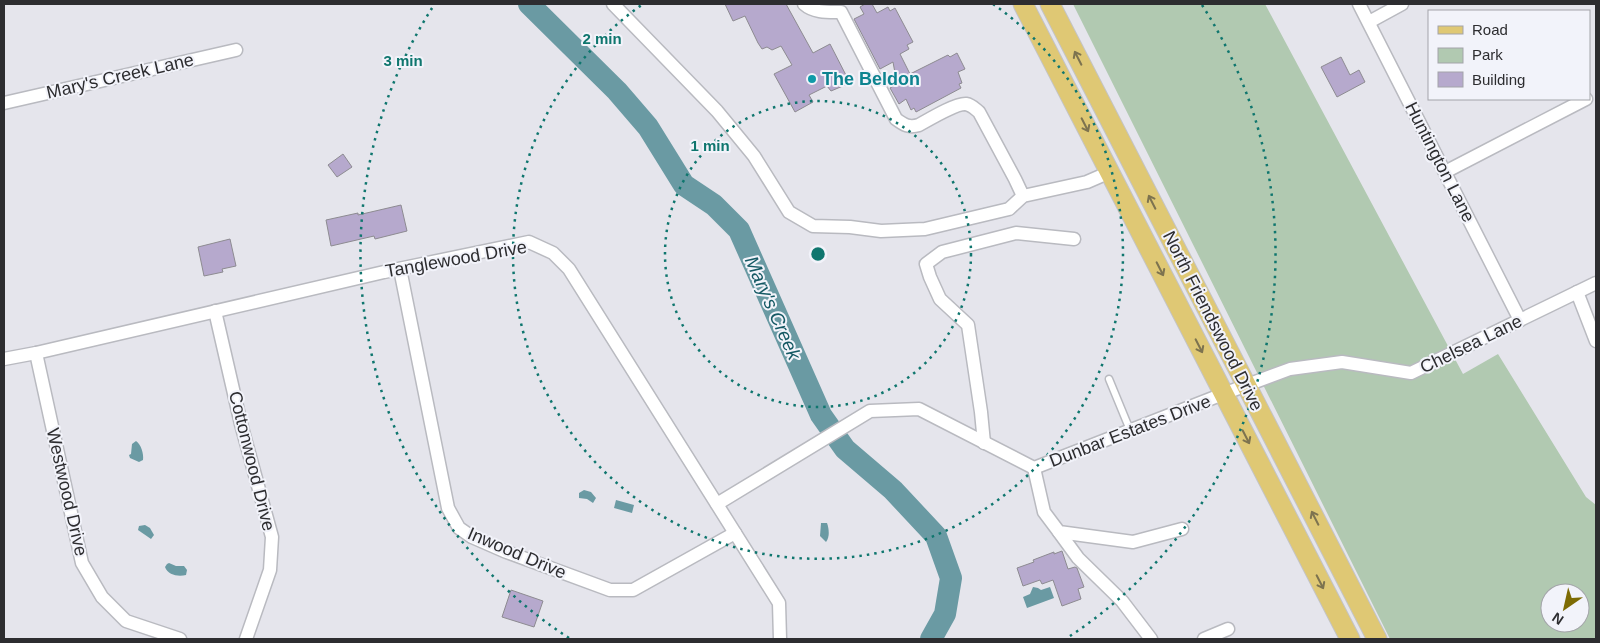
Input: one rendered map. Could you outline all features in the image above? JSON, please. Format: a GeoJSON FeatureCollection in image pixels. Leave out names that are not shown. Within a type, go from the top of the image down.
{"type":"FeatureCollection","features":[{"type":"Feature","properties":{"kind":"main road","name":"North Friendswood Drive"},"geometry":{"type":"LineString","coordinates":[[1023,4],[1350,639]]}},
{"type":"Feature","properties":{"kind":"main road","name":"North Friendswood Drive"},"geometry":{"type":"LineString","coordinates":[[1050,4],[1377,639]]}},
{"type":"Feature","properties":{"kind":"street"},"geometry":{"type":"LineString","coordinates":[[614,4],[717,111],[754,156],[789,212],[813,226],[850,227],[881,231],[925,229],[1009,209],[1023,196],[1087,182],[1110,172]]}},
{"type":"Feature","properties":{"kind":"street"},"geometry":{"type":"LineString","coordinates":[[804,4],[809,8],[820,11],[841,12],[896,119],[903,125],[912,127],[958,105],[966,104],[979,112],[1016,179],[1023,196]]}},
{"type":"Feature","properties":{"kind":"street","name":"Huntington Lane"},"geometry":{"type":"LineString","coordinates":[[1359,4],[1520,320]]}},
{"type":"Feature","properties":{"kind":"street"},"geometry":{"type":"LineString","coordinates":[[1369,22],[1402,4]]}},
{"type":"Feature","properties":{"kind":"street","name":"Mary's Creek Lane"},"geometry":{"type":"LineString","coordinates":[[4,103],[236,50]]}},
{"type":"Feature","properties":{"kind":"street"},"geometry":{"type":"LineString","coordinates":[[1445,172],[1583,100]]}},
{"type":"Feature","properties":{"kind":"street"},"geometry":{"type":"LineString","coordinates":[[984,443],[968,325],[940,299],[926,264],[942,252],[1016,233],[1074,239]]}},
{"type":"Feature","properties":{"kind":"street","name":"Tanglewood Drive"},"geometry":{"type":"LineString","coordinates":[[4,359],[400,269],[529,242],[553,253],[569,269],[779,603],[780,639]]}},
{"type":"Feature","properties":{"kind":"street","name":"Inwood Drive"},"geometry":{"type":"LineString","coordinates":[[400,269],[448,508],[459,528],[504,551],[610,590],[633,590],[735,533]]}},
{"type":"Feature","properties":{"kind":"street","name":"Chelsea Lane"},"geometry":{"type":"LineString","coordinates":[[1223,394],[1290,370],[1342,362],[1411,374],[1596,283]]}},
{"type":"Feature","properties":{"kind":"street"},"geometry":{"type":"LineString","coordinates":[[1577,292],[1596,342]]}},
{"type":"Feature","properties":{"kind":"street","name":"Cottonwood Drive"},"geometry":{"type":"LineString","coordinates":[[215,311],[241,424],[272,538],[270,570],[246,639]]}},
{"type":"Feature","properties":{"kind":"street","name":"Westwood Drive"},"geometry":{"type":"LineString","coordinates":[[36,353],[82,563],[102,597],[126,621],[180,639]]}},
{"type":"Feature","properties":{"kind":"street","name":"Dunbar Estates Drive"},"geometry":{"type":"LineString","coordinates":[[717,504],[870,411],[919,410],[1034,468],[1223,394]]}},
{"type":"Feature","properties":{"kind":"street"},"geometry":{"type":"LineString","coordinates":[[1034,468],[1044,512],[1078,558],[1122,601],[1151,639]]}},
{"type":"Feature","properties":{"kind":"street"},"geometry":{"type":"LineString","coordinates":[[1059,532],[1133,542],[1182,529]]}},
{"type":"Feature","properties":{"kind":"street"},"geometry":{"type":"LineString","coordinates":[[1204,639],[1228,629]]}},
{"type":"Feature","properties":{"kind":"lane"},"geometry":{"type":"LineString","coordinates":[[1109,379],[1130,430]]}},
{"type":"Feature","properties":{"kind":"green space"},"geometry":{"type":"Polygon","coordinates":[[[1073,4],[1265,4],[1463,374],[1498,354],[1586,497],[1596,505],[1596,639],[1390,639],[1073,4]]]}},
{"type":"Feature","properties":{"kind":"water"},"geometry":{"type":"Polygon","coordinates":[[[136,441],[141,447],[143,455],[143,460],[139,462],[130,458],[129,455],[131,454],[132,444],[136,441]]]}},
{"type":"Feature","properties":{"kind":"water"},"geometry":{"type":"Polygon","coordinates":[[[584,490],[591,492],[596,498],[593,503],[587,499],[579,498],[579,493],[584,490]]]}},
{"type":"Feature","properties":{"kind":"water"},"geometry":{"type":"Polygon","coordinates":[[[616,500],[634,505],[632,513],[614,508],[616,500]]]}},
{"type":"Feature","properties":{"kind":"water"},"geometry":{"type":"Polygon","coordinates":[[[821,523],[827,523],[828,525],[829,535],[826,542],[820,536],[821,523]]]}},
{"type":"Feature","properties":{"kind":"water"},"geometry":{"type":"Polygon","coordinates":[[[145,525],[150,528],[154,535],[151,539],[138,530],[139,526],[145,525]]]}},
{"type":"Feature","properties":{"kind":"water"},"geometry":{"type":"Polygon","coordinates":[[[169,563],[176,566],[184,566],[187,570],[186,575],[180,576],[168,572],[165,567],[169,563]]]}},
{"type":"Feature","properties":{"kind":"water"},"geometry":{"type":"Polygon","coordinates":[[[1033,587],[1041,590],[1050,587],[1054,598],[1027,608],[1023,597],[1030,594],[1033,587]]]}},
{"type":"Feature","properties":{"kind":"building"},"geometry":{"type":"Polygon","coordinates":[[[725,4],[786,4],[813,53],[830,44],[850,83],[831,91],[827,86],[809,95],[813,102],[795,112],[774,74],[792,65],[781,46],[772,50],[767,47],[762,49],[745,16],[733,21],[725,4]]]}},
{"type":"Feature","properties":{"kind":"building"},"geometry":{"type":"Polygon","coordinates":[[[865,4],[872,4],[877,13],[888,7],[890,11],[895,8],[913,42],[907,45],[909,49],[900,54],[910,74],[948,55],[950,57],[957,53],[965,69],[958,72],[962,83],[959,84],[961,88],[916,112],[914,108],[911,110],[906,99],[899,104],[890,88],[897,84],[893,62],[880,69],[854,19],[864,14],[860,7],[865,4]]]}},
{"type":"Feature","properties":{"kind":"building"},"geometry":{"type":"Polygon","coordinates":[[[1341,57],[1350,75],[1359,70],[1365,82],[1337,97],[1321,67],[1341,57]]]}},
{"type":"Feature","properties":{"kind":"building"},"geometry":{"type":"Polygon","coordinates":[[[343,154],[352,167],[337,177],[328,165],[343,154]]]}},
{"type":"Feature","properties":{"kind":"building"},"geometry":{"type":"Polygon","coordinates":[[[401,205],[407,231],[375,239],[374,236],[331,246],[326,220],[401,205]]]}},
{"type":"Feature","properties":{"kind":"building"},"geometry":{"type":"Polygon","coordinates":[[[230,239],[236,266],[222,269],[223,272],[204,276],[198,247],[230,239]]]}},
{"type":"Feature","properties":{"kind":"building"},"geometry":{"type":"Polygon","coordinates":[[[1062,551],[1068,569],[1077,568],[1084,587],[1078,589],[1081,599],[1062,606],[1053,580],[1042,584],[1040,580],[1023,586],[1017,568],[1054,552],[1054,554],[1062,551]]]}},
{"type":"Feature","properties":{"kind":"building"},"geometry":{"type":"Polygon","coordinates":[[[511,590],[543,601],[534,627],[502,617],[511,590]]]}},
{"type":"Feature","properties":{"kind":"waterway","name":"Mary's Creek"},"geometry":{"type":"LineString","coordinates":[[529,4],[617,91],[648,127],[684,185],[714,205],[739,230],[821,415],[845,449],[893,490],[936,536],[951,578],[945,614],[931,639]]}},
{"type":"Feature","properties":{"kind":"place","name":"The Beldon"},"geometry":{"type":"Point","coordinates":[812,79]}}]}
